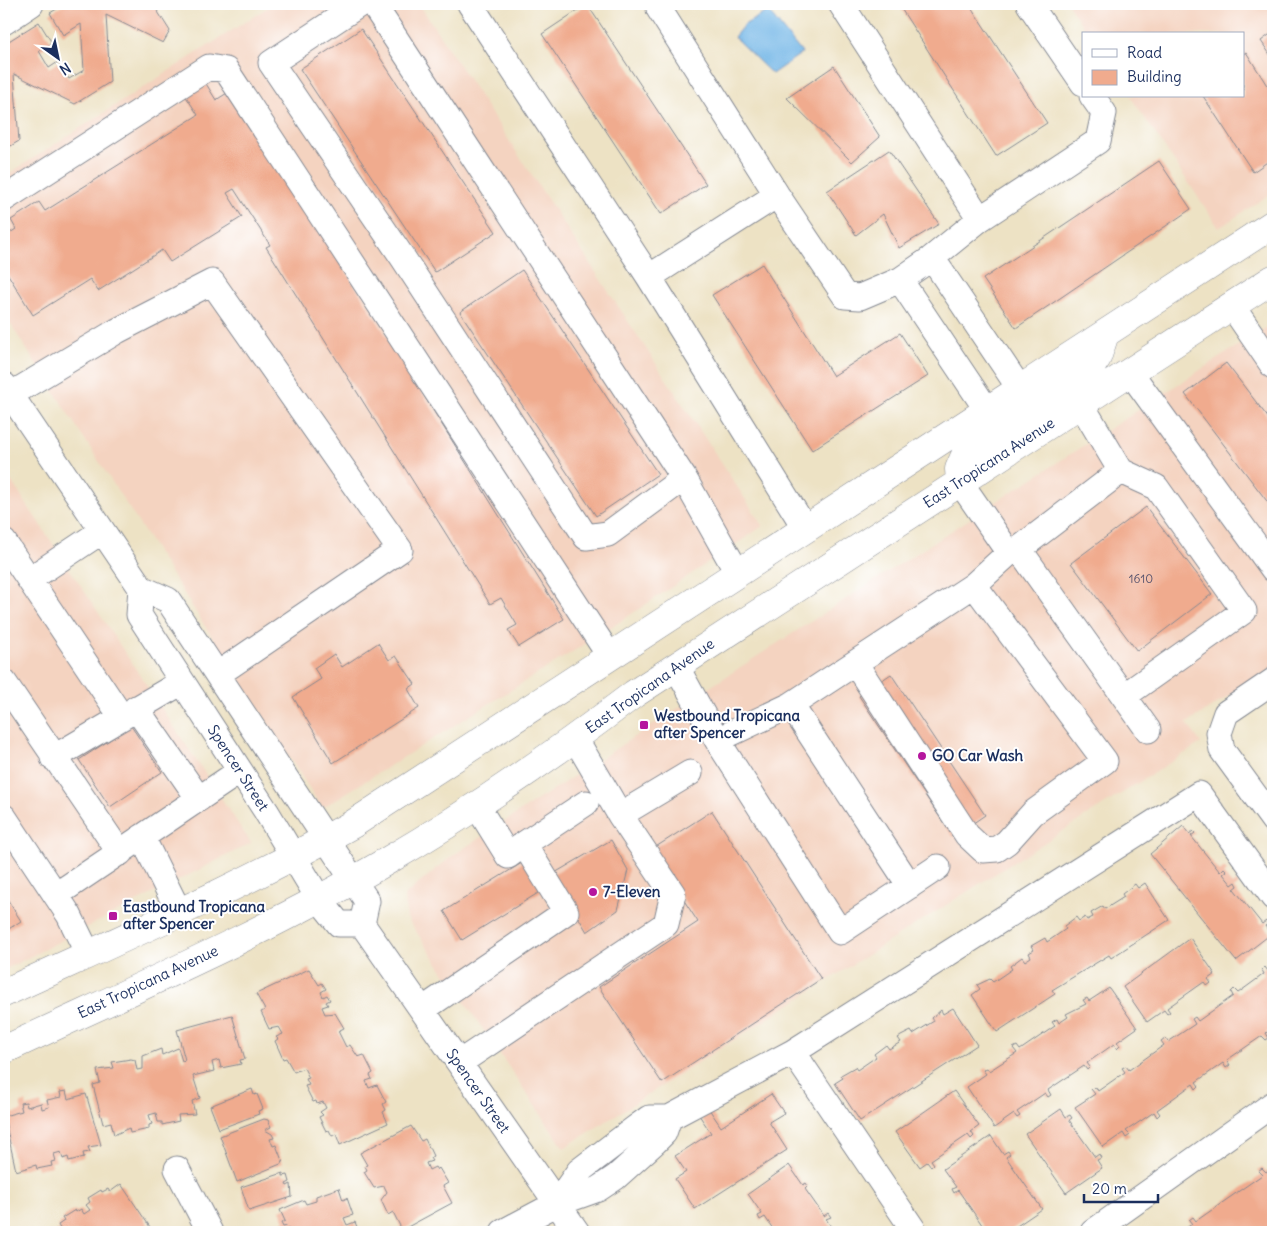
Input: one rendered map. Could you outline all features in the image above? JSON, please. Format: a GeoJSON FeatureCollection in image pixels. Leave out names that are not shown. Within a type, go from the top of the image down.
{"type":"FeatureCollection","features":[{"type":"Feature","properties":{"kind":"main road"},"geometry":{"type":"LineString","coordinates":[[4,993],[179,912],[294,856],[353,824],[609,655],[1273,224]]}},
{"type":"Feature","properties":{"kind":"main road","name":"East Tropicana Avenue"},"geometry":{"type":"LineString","coordinates":[[4,1050],[319,899],[477,806],[676,666],[1273,279]]}},
{"type":"Feature","properties":{"kind":"main road"},"geometry":{"type":"LineString","coordinates":[[960,482],[959,469],[966,453],[1084,377],[1097,358],[1105,334]]}},
{"type":"Feature","properties":{"kind":"street"},"geometry":{"type":"LineString","coordinates":[[4,22],[31,4]]}},
{"type":"Feature","properties":{"kind":"street"},"geometry":{"type":"LineString","coordinates":[[360,4],[271,62],[404,258],[577,524],[586,537],[608,534],[684,478]]}},
{"type":"Feature","properties":{"kind":"street"},"geometry":{"type":"LineString","coordinates":[[373,4],[684,478],[737,572]]}},
{"type":"Feature","properties":{"kind":"street"},"geometry":{"type":"LineString","coordinates":[[470,4],[649,277],[805,528]]}},
{"type":"Feature","properties":{"kind":"street"},"geometry":{"type":"LineString","coordinates":[[660,4],[659,9],[845,296],[860,297],[900,280],[932,258],[980,219],[1098,141],[1104,113],[1093,98]]}},
{"type":"Feature","properties":{"kind":"street"},"geometry":{"type":"LineString","coordinates":[[841,4],[980,219]]}},
{"type":"Feature","properties":{"kind":"street"},"geometry":{"type":"LineString","coordinates":[[1029,4],[1082,82]]}},
{"type":"Feature","properties":{"kind":"street"},"geometry":{"type":"LineString","coordinates":[[4,199],[209,67],[226,70],[609,655]]}},
{"type":"Feature","properties":{"kind":"street"},"geometry":{"type":"LineString","coordinates":[[649,277],[778,195]]}},
{"type":"Feature","properties":{"kind":"street"},"geometry":{"type":"LineString","coordinates":[[932,258],[1020,389]]}},
{"type":"Feature","properties":{"kind":"street"},"geometry":{"type":"LineString","coordinates":[[900,280],[987,410]]}},
{"type":"Feature","properties":{"kind":"street"},"geometry":{"type":"LineString","coordinates":[[218,674],[400,550],[212,282],[7,390],[141,588],[168,600],[218,674],[352,881],[367,901],[362,924]]}},
{"type":"Feature","properties":{"kind":"street"},"geometry":{"type":"LineString","coordinates":[[1232,306],[1273,366]]}},
{"type":"Feature","properties":{"kind":"street"},"geometry":{"type":"LineString","coordinates":[[1130,372],[1273,569]]}},
{"type":"Feature","properties":{"kind":"street"},"geometry":{"type":"LineString","coordinates":[[1082,404],[1121,471],[1156,488],[1244,611],[1124,696]]}},
{"type":"Feature","properties":{"kind":"street"},"geometry":{"type":"LineString","coordinates":[[716,740],[791,705],[974,585],[1014,551],[1121,471]]}},
{"type":"Feature","properties":{"kind":"street"},"geometry":{"type":"LineString","coordinates":[[960,482],[1148,730]]}},
{"type":"Feature","properties":{"kind":"street"},"geometry":{"type":"LineString","coordinates":[[30,579],[102,531]]}},
{"type":"Feature","properties":{"kind":"street"},"geometry":{"type":"LineString","coordinates":[[4,542],[128,712],[199,799]]}},
{"type":"Feature","properties":{"kind":"street"},"geometry":{"type":"LineString","coordinates":[[855,662],[967,835],[983,850],[997,849],[1033,813],[1104,761],[974,585]]}},
{"type":"Feature","properties":{"kind":"street","name":"Spencer Street"},"geometry":{"type":"LineString","coordinates":[[141,588],[139,616],[240,771],[319,899],[339,924],[362,924],[577,1232]]}},
{"type":"Feature","properties":{"kind":"street"},"geometry":{"type":"LineString","coordinates":[[676,666],[716,740],[840,932],[938,867]]}},
{"type":"Feature","properties":{"kind":"street"},"geometry":{"type":"LineString","coordinates":[[1273,680],[1226,713],[1219,733],[1222,750],[1273,820]]}},
{"type":"Feature","properties":{"kind":"street"},"geometry":{"type":"LineString","coordinates":[[4,682],[53,758],[120,853]]}},
{"type":"Feature","properties":{"kind":"street"},"geometry":{"type":"LineString","coordinates":[[53,758],[128,712],[182,682]]}},
{"type":"Feature","properties":{"kind":"street"},"geometry":{"type":"LineString","coordinates":[[791,705],[910,886]]}},
{"type":"Feature","properties":{"kind":"street"},"geometry":{"type":"LineString","coordinates":[[459,1063],[666,924],[673,894],[620,815],[575,738]]}},
{"type":"Feature","properties":{"kind":"street"},"geometry":{"type":"LineString","coordinates":[[56,896],[240,771]]}},
{"type":"Feature","properties":{"kind":"street"},"geometry":{"type":"LineString","coordinates":[[620,815],[690,773]]}},
{"type":"Feature","properties":{"kind":"street"},"geometry":{"type":"LineString","coordinates":[[556,1204],[578,1171],[649,1118],[669,1118],[793,1052],[1199,794],[1273,897]]}},
{"type":"Feature","properties":{"kind":"street"},"geometry":{"type":"LineString","coordinates":[[477,806],[508,856],[586,803]]}},
{"type":"Feature","properties":{"kind":"street"},"geometry":{"type":"LineString","coordinates":[[4,817],[69,915],[88,954]]}},
{"type":"Feature","properties":{"kind":"street"},"geometry":{"type":"LineString","coordinates":[[142,837],[179,912]]}},
{"type":"Feature","properties":{"kind":"street"},"geometry":{"type":"LineString","coordinates":[[422,1010],[566,912],[524,844]]}},
{"type":"Feature","properties":{"kind":"street"},"geometry":{"type":"LineString","coordinates":[[793,1052],[915,1232]]}},
{"type":"Feature","properties":{"kind":"street"},"geometry":{"type":"LineString","coordinates":[[1093,1232],[1273,1104]]}},
{"type":"Feature","properties":{"kind":"street"},"geometry":{"type":"LineString","coordinates":[[503,1232],[556,1204],[592,1193],[616,1177],[664,1133],[669,1118]]}},
{"type":"Feature","properties":{"kind":"street"},"geometry":{"type":"LineString","coordinates":[[622,1138],[638,1157]]}},
{"type":"Feature","properties":{"kind":"street"},"geometry":{"type":"LineString","coordinates":[[177,1169],[210,1232]]}},
{"type":"Feature","properties":{"kind":"shaded area"},"geometry":{"type":"Polygon","coordinates":[[[273,4],[419,4],[763,526],[609,629],[322,808],[4,314],[4,177],[273,4]]]}},
{"type":"Feature","properties":{"kind":"shaded area"},"geometry":{"type":"Polygon","coordinates":[[[1068,4],[1273,4],[1273,192],[1219,228],[1131,98],[1244,98],[1244,32],[1087,32],[1068,4]]]}},
{"type":"Feature","properties":{"kind":"shaded area"},"geometry":{"type":"Polygon","coordinates":[[[1273,323],[1273,668],[1187,723],[1201,743],[564,1148],[407,918],[404,896],[452,856],[1273,323]]]}},
{"type":"Feature","properties":{"kind":"shaded area"},"geometry":{"type":"Polygon","coordinates":[[[4,470],[251,843],[4,970],[4,470]]]}},
{"type":"Feature","properties":{"kind":"water"},"geometry":{"type":"Polygon","coordinates":[[[768,11],[802,53],[772,74],[734,37],[744,25],[768,11]]]}},
{"type":"Feature","properties":{"kind":"building"},"geometry":{"type":"Polygon","coordinates":[[[65,4],[153,4],[170,31],[163,43],[106,15],[110,82],[75,104],[14,74],[19,141],[4,150],[4,44],[39,22],[52,43],[39,51],[49,68],[58,62],[69,79],[84,70],[81,24],[63,35],[50,13],[65,4]]]}},
{"type":"Feature","properties":{"kind":"building"},"geometry":{"type":"Polygon","coordinates":[[[587,4],[706,184],[661,214],[542,34],[587,4]]]}},
{"type":"Feature","properties":{"kind":"building"},"geometry":{"type":"Polygon","coordinates":[[[898,4],[969,4],[1047,123],[996,156],[898,4]]]}},
{"type":"Feature","properties":{"kind":"building"},"geometry":{"type":"Polygon","coordinates":[[[361,29],[496,232],[435,272],[300,69],[361,29]]]}},
{"type":"Feature","properties":{"kind":"building"},"geometry":{"type":"Polygon","coordinates":[[[1273,32],[1273,59],[1261,41],[1273,32]]]}},
{"type":"Feature","properties":{"kind":"building"},"geometry":{"type":"Polygon","coordinates":[[[1246,52],[1273,95],[1273,158],[1253,172],[1204,98],[1244,98],[1244,53],[1246,52]]]}},
{"type":"Feature","properties":{"kind":"building"},"geometry":{"type":"Polygon","coordinates":[[[834,66],[880,137],[852,162],[787,98],[834,66]]]}},
{"type":"Feature","properties":{"kind":"building"},"geometry":{"type":"Polygon","coordinates":[[[205,82],[216,100],[232,90],[564,619],[519,647],[508,630],[517,625],[501,598],[490,604],[266,247],[270,245],[234,189],[227,193],[242,217],[170,262],[162,250],[98,291],[90,279],[33,315],[4,268],[4,237],[16,229],[11,220],[39,202],[45,211],[198,115],[185,95],[205,82]]]}},
{"type":"Feature","properties":{"kind":"building"},"geometry":{"type":"Polygon","coordinates":[[[889,150],[939,224],[899,248],[883,214],[856,235],[827,191],[889,150]]]}},
{"type":"Feature","properties":{"kind":"building"},"geometry":{"type":"Polygon","coordinates":[[[1159,161],[1191,209],[1016,328],[983,279],[1159,161]]]}},
{"type":"Feature","properties":{"kind":"building"},"geometry":{"type":"Polygon","coordinates":[[[762,264],[833,376],[900,333],[928,376],[812,450],[712,295],[762,264]]]}},
{"type":"Feature","properties":{"kind":"building"},"geometry":{"type":"Polygon","coordinates":[[[522,270],[658,474],[596,516],[460,312],[522,270]]]}},
{"type":"Feature","properties":{"kind":"building"},"geometry":{"type":"Polygon","coordinates":[[[1226,363],[1273,424],[1273,509],[1185,394],[1226,363]]]}},
{"type":"Feature","properties":{"kind":"building"},"geometry":{"type":"Polygon","coordinates":[[[1146,507],[1212,594],[1137,651],[1071,563],[1146,507]]]}},
{"type":"Feature","properties":{"kind":"building"},"geometry":{"type":"Polygon","coordinates":[[[378,643],[389,660],[396,656],[415,684],[408,689],[419,708],[333,763],[293,697],[321,679],[314,668],[334,654],[342,667],[378,643]]]}},
{"type":"Feature","properties":{"kind":"building","name":"GO Car Wash"},"geometry":{"type":"Polygon","coordinates":[[[891,674],[985,815],[953,837],[859,696],[891,674]]]}},
{"type":"Feature","properties":{"kind":"building"},"geometry":{"type":"Polygon","coordinates":[[[131,726],[162,772],[110,807],[79,760],[131,726]]]}},
{"type":"Feature","properties":{"kind":"building"},"geometry":{"type":"Polygon","coordinates":[[[712,811],[821,979],[662,1083],[599,987],[698,922],[651,850],[712,811]]]}},
{"type":"Feature","properties":{"kind":"building"},"geometry":{"type":"Polygon","coordinates":[[[1183,826],[1189,834],[1193,831],[1195,833],[1191,836],[1220,872],[1224,868],[1227,871],[1223,874],[1232,885],[1236,882],[1238,886],[1234,889],[1262,924],[1266,921],[1268,924],[1265,926],[1271,934],[1236,961],[1150,854],[1183,826]]]}},
{"type":"Feature","properties":{"kind":"building","name":"7-Eleven"},"geometry":{"type":"Polygon","coordinates":[[[611,840],[628,870],[618,910],[587,932],[553,874],[611,840]]]}},
{"type":"Feature","properties":{"kind":"building"},"geometry":{"type":"Polygon","coordinates":[[[525,861],[543,890],[462,940],[444,911],[525,861]]]}},
{"type":"Feature","properties":{"kind":"building"},"geometry":{"type":"Polygon","coordinates":[[[1145,883],[1169,920],[1111,958],[1109,955],[1052,990],[1055,994],[997,1032],[972,995],[980,989],[977,985],[990,979],[993,982],[1012,969],[1010,966],[1022,957],[1025,961],[1031,957],[1029,953],[1034,950],[1031,946],[1045,938],[1047,942],[1066,929],[1064,926],[1076,917],[1079,921],[1085,917],[1087,920],[1093,917],[1091,913],[1103,906],[1105,909],[1124,897],[1122,894],[1135,884],[1138,888],[1145,883]]]}},
{"type":"Feature","properties":{"kind":"building"},"geometry":{"type":"Polygon","coordinates":[[[4,894],[21,921],[4,932],[4,894]]]}},
{"type":"Feature","properties":{"kind":"building"},"geometry":{"type":"Polygon","coordinates":[[[1190,938],[1215,974],[1208,979],[1211,983],[1207,986],[1204,982],[1167,1008],[1170,1012],[1167,1014],[1164,1010],[1147,1022],[1123,987],[1190,938]]]}},
{"type":"Feature","properties":{"kind":"building"},"geometry":{"type":"Polygon","coordinates":[[[1265,967],[1268,971],[1273,967],[1273,1028],[1266,1033],[1269,1038],[1266,1040],[1262,1036],[1227,1060],[1230,1065],[1226,1068],[1223,1063],[1196,1082],[1199,1086],[1196,1089],[1193,1084],[1157,1110],[1160,1114],[1157,1117],[1154,1112],[1126,1131],[1130,1135],[1126,1138],[1123,1133],[1103,1147],[1075,1107],[1095,1094],[1091,1089],[1096,1087],[1098,1091],[1125,1072],[1122,1068],[1126,1066],[1129,1070],[1164,1045],[1161,1041],[1165,1038],[1168,1042],[1195,1024],[1192,1019],[1195,1017],[1198,1021],[1233,996],[1231,992],[1234,989],[1238,993],[1264,974],[1262,970],[1265,967]]]}},
{"type":"Feature","properties":{"kind":"building"},"geometry":{"type":"Polygon","coordinates":[[[309,969],[319,985],[322,983],[326,989],[321,992],[323,997],[327,995],[330,1000],[326,1002],[328,1005],[322,1007],[325,1014],[335,1013],[344,1028],[338,1031],[346,1047],[350,1045],[358,1057],[364,1055],[373,1073],[370,1075],[372,1079],[366,1081],[369,1088],[377,1085],[386,1102],[383,1104],[386,1110],[383,1112],[388,1123],[340,1145],[336,1134],[332,1136],[329,1130],[326,1131],[319,1117],[323,1115],[320,1112],[326,1108],[323,1102],[317,1104],[316,1101],[313,1102],[305,1086],[309,1085],[306,1079],[309,1078],[304,1068],[294,1072],[286,1058],[283,1059],[275,1041],[278,1039],[276,1037],[283,1034],[279,1027],[269,1029],[261,1012],[265,1010],[256,994],[309,969]]]}},
{"type":"Feature","properties":{"kind":"building"},"geometry":{"type":"Polygon","coordinates":[[[1109,988],[1137,1028],[1117,1042],[1120,1046],[1117,1049],[1114,1044],[1087,1063],[1090,1067],[1087,1070],[1084,1066],[1048,1090],[1051,1095],[1048,1097],[1045,1093],[1017,1112],[1020,1116],[1017,1118],[1014,1114],[994,1128],[967,1087],[986,1074],[983,1070],[987,1068],[989,1071],[1017,1053],[1013,1048],[1017,1046],[1020,1050],[1055,1026],[1052,1022],[1057,1019],[1059,1023],[1068,1017],[1066,1014],[1086,1004],[1083,1000],[1087,998],[1089,1001],[1109,988]]]}},
{"type":"Feature","properties":{"kind":"building"},"geometry":{"type":"Polygon","coordinates":[[[953,1008],[977,1045],[860,1121],[835,1083],[843,1078],[841,1075],[855,1067],[857,1070],[876,1057],[874,1054],[886,1045],[889,1049],[901,1042],[898,1038],[901,1036],[911,1031],[913,1034],[934,1021],[932,1018],[941,1010],[943,1014],[953,1008]]]}},
{"type":"Feature","properties":{"kind":"building"},"geometry":{"type":"Polygon","coordinates":[[[232,1015],[245,1059],[240,1060],[241,1064],[221,1068],[219,1060],[212,1062],[214,1071],[193,1076],[200,1098],[192,1101],[195,1114],[178,1115],[179,1121],[162,1125],[162,1122],[158,1122],[156,1113],[149,1115],[152,1124],[149,1125],[149,1129],[130,1133],[129,1128],[114,1135],[111,1122],[103,1124],[93,1085],[100,1083],[97,1070],[114,1068],[112,1062],[131,1059],[135,1060],[137,1070],[143,1069],[143,1056],[161,1049],[162,1055],[178,1048],[182,1061],[185,1060],[177,1030],[232,1015]]]}},
{"type":"Feature","properties":{"kind":"building"},"geometry":{"type":"Polygon","coordinates":[[[252,1089],[254,1095],[257,1094],[263,1109],[258,1111],[259,1114],[219,1129],[210,1106],[252,1089]]]}},
{"type":"Feature","properties":{"kind":"building"},"geometry":{"type":"Polygon","coordinates":[[[66,1091],[68,1099],[86,1094],[101,1145],[88,1147],[90,1152],[83,1153],[84,1157],[69,1161],[68,1157],[63,1159],[61,1152],[54,1154],[56,1161],[51,1162],[52,1166],[37,1169],[36,1165],[16,1171],[4,1116],[22,1111],[20,1103],[26,1102],[27,1107],[41,1103],[42,1109],[49,1107],[47,1100],[61,1097],[60,1092],[66,1091]]]}},
{"type":"Feature","properties":{"kind":"building"},"geometry":{"type":"Polygon","coordinates":[[[954,1091],[979,1126],[971,1132],[974,1136],[971,1139],[968,1135],[931,1160],[934,1164],[931,1167],[927,1162],[920,1167],[895,1132],[954,1091]]]}},
{"type":"Feature","properties":{"kind":"building"},"geometry":{"type":"Polygon","coordinates":[[[771,1094],[784,1113],[769,1122],[787,1150],[695,1209],[675,1179],[686,1172],[675,1156],[711,1133],[699,1115],[709,1109],[721,1127],[771,1094]]]}},
{"type":"Feature","properties":{"kind":"building"},"geometry":{"type":"Polygon","coordinates":[[[1061,1109],[1066,1117],[1070,1115],[1072,1118],[1069,1120],[1095,1157],[1099,1154],[1101,1158],[1097,1160],[1102,1168],[1066,1193],[1025,1134],[1061,1109]]]}},
{"type":"Feature","properties":{"kind":"building"},"geometry":{"type":"Polygon","coordinates":[[[264,1119],[268,1120],[271,1127],[265,1130],[272,1134],[274,1138],[270,1139],[273,1146],[276,1145],[283,1163],[237,1182],[220,1136],[264,1119]]]}},
{"type":"Feature","properties":{"kind":"building"},"geometry":{"type":"Polygon","coordinates":[[[411,1126],[421,1141],[425,1139],[433,1156],[430,1158],[432,1161],[426,1163],[429,1170],[435,1167],[437,1170],[439,1168],[448,1183],[443,1186],[452,1203],[402,1230],[393,1212],[388,1215],[381,1200],[387,1192],[384,1186],[374,1188],[364,1172],[367,1170],[365,1166],[367,1165],[360,1153],[411,1126]]]}},
{"type":"Feature","properties":{"kind":"building"},"geometry":{"type":"Polygon","coordinates":[[[991,1136],[1003,1154],[1008,1151],[1010,1154],[1006,1157],[1042,1209],[1008,1232],[987,1232],[958,1190],[954,1193],[952,1189],[956,1187],[943,1169],[991,1136]]]}},
{"type":"Feature","properties":{"kind":"building"},"geometry":{"type":"Polygon","coordinates":[[[789,1165],[803,1185],[806,1183],[808,1186],[805,1189],[824,1216],[828,1213],[831,1217],[826,1219],[835,1232],[775,1232],[765,1217],[760,1220],[758,1216],[762,1214],[748,1194],[789,1165]]]}},
{"type":"Feature","properties":{"kind":"building"},"geometry":{"type":"Polygon","coordinates":[[[1273,1167],[1273,1227],[1266,1232],[1180,1232],[1192,1224],[1189,1220],[1193,1217],[1196,1221],[1262,1175],[1258,1171],[1262,1168],[1266,1172],[1273,1167]]]}},
{"type":"Feature","properties":{"kind":"building"},"geometry":{"type":"Polygon","coordinates":[[[283,1173],[283,1176],[288,1175],[290,1182],[286,1184],[287,1186],[291,1184],[292,1197],[249,1211],[241,1187],[283,1173]]]}},
{"type":"Feature","properties":{"kind":"building"},"geometry":{"type":"Polygon","coordinates":[[[121,1184],[150,1227],[143,1232],[56,1232],[60,1229],[58,1225],[64,1221],[62,1218],[75,1210],[76,1212],[81,1209],[84,1214],[90,1210],[86,1205],[90,1202],[88,1198],[101,1190],[102,1192],[108,1189],[110,1192],[121,1184]]]}},
{"type":"Feature","properties":{"kind":"building"},"geometry":{"type":"Polygon","coordinates":[[[339,1188],[343,1200],[347,1198],[353,1215],[344,1218],[347,1225],[355,1222],[359,1232],[289,1232],[287,1226],[283,1227],[281,1223],[285,1221],[280,1210],[304,1200],[306,1204],[316,1201],[316,1196],[339,1188]]]}},
{"type":"Feature","properties":{"kind":"place","name":"Westbound Tropicana after Spencer"},"geometry":{"type":"Point","coordinates":[644,725]}},
{"type":"Feature","properties":{"kind":"place","name":"GO Car Wash"},"geometry":{"type":"Point","coordinates":[922,756]}},
{"type":"Feature","properties":{"kind":"place","name":"7-Eleven"},"geometry":{"type":"Point","coordinates":[593,892]}},
{"type":"Feature","properties":{"kind":"place","name":"Eastbound Tropicana after Spencer"},"geometry":{"type":"Point","coordinates":[113,916]}}]}
